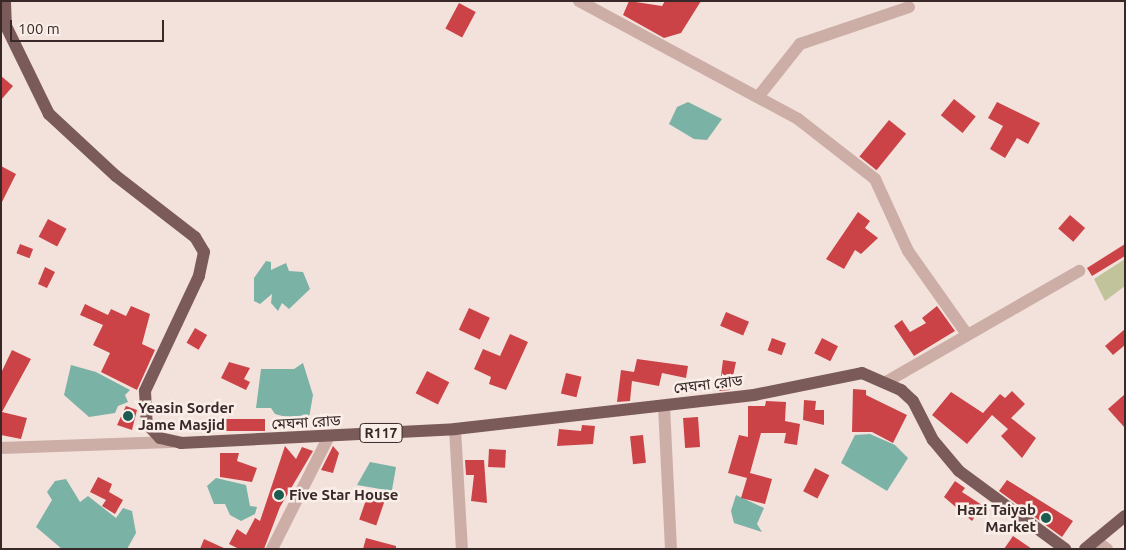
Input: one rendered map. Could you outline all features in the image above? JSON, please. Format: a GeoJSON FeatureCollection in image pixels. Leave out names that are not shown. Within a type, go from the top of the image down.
{"type":"FeatureCollection","features":[{"type":"Feature","properties":{"kind":"main road"},"geometry":{"type":"LineString","coordinates":[[6,1],[6,26],[49,114],[116,176],[201,244],[199,276],[145,391],[147,424],[171,442]]}},
{"type":"Feature","properties":{"kind":"main road","name":"মেঘনা রোড"},"geometry":{"type":"LineString","coordinates":[[171,442],[328,438],[455,430],[754,395],[862,373],[886,382],[913,401],[933,440],[959,471],[1065,549]]}},
{"type":"Feature","properties":{"kind":"main road"},"geometry":{"type":"LineString","coordinates":[[1090,545],[1125,516]]}},
{"type":"Feature","properties":{"kind":"street"},"geometry":{"type":"LineString","coordinates":[[579,1],[758,97],[817,131],[875,179],[908,250],[966,333]]}},
{"type":"Feature","properties":{"kind":"street"},"geometry":{"type":"LineString","coordinates":[[758,97],[800,44],[909,7]]}},
{"type":"Feature","properties":{"kind":"street"},"geometry":{"type":"LineString","coordinates":[[886,382],[966,333],[1080,271]]}},
{"type":"Feature","properties":{"kind":"street"},"geometry":{"type":"LineString","coordinates":[[664,406],[671,549]]}},
{"type":"Feature","properties":{"kind":"street"},"geometry":{"type":"LineString","coordinates":[[455,430],[462,549]]}},
{"type":"Feature","properties":{"kind":"street"},"geometry":{"type":"LineString","coordinates":[[272,549],[328,438]]}},
{"type":"Feature","properties":{"kind":"street"},"geometry":{"type":"LineString","coordinates":[[1,448],[171,442]]}},
{"type":"Feature","properties":{"kind":"street"},"geometry":{"type":"LineString","coordinates":[[1090,545],[1106,549]]}},
{"type":"Feature","properties":{"kind":"green space"},"geometry":{"type":"Polygon","coordinates":[[[1125,259],[1125,286],[1105,301],[1094,279],[1125,259]]]}},
{"type":"Feature","properties":{"kind":"water"},"geometry":{"type":"Polygon","coordinates":[[[688,102],[722,119],[707,140],[694,139],[669,124],[677,107],[688,102]]]}},
{"type":"Feature","properties":{"kind":"water"},"geometry":{"type":"Polygon","coordinates":[[[266,261],[271,262],[271,270],[286,263],[289,271],[303,272],[310,289],[289,309],[282,303],[278,311],[271,303],[272,294],[260,304],[254,301],[254,278],[266,261]]]}},
{"type":"Feature","properties":{"kind":"water"},"geometry":{"type":"Polygon","coordinates":[[[303,363],[313,395],[309,418],[301,421],[275,414],[271,408],[256,408],[261,369],[294,369],[303,363]]]}},
{"type":"Feature","properties":{"kind":"water"},"geometry":{"type":"Polygon","coordinates":[[[71,365],[96,372],[130,390],[125,395],[128,402],[118,406],[115,413],[89,417],[64,395],[71,365]]]}},
{"type":"Feature","properties":{"kind":"water"},"geometry":{"type":"Polygon","coordinates":[[[870,434],[895,445],[908,458],[887,491],[841,463],[855,435],[870,434]]]}},
{"type":"Feature","properties":{"kind":"water"},"geometry":{"type":"Polygon","coordinates":[[[370,462],[396,467],[392,490],[398,491],[393,500],[386,490],[357,485],[370,462]]]}},
{"type":"Feature","properties":{"kind":"water"},"geometry":{"type":"Polygon","coordinates":[[[216,478],[246,485],[250,506],[257,507],[255,514],[241,521],[230,515],[225,504],[214,504],[207,486],[216,478]]]}},
{"type":"Feature","properties":{"kind":"water"},"geometry":{"type":"Polygon","coordinates":[[[66,479],[80,502],[88,496],[116,518],[123,508],[132,511],[136,533],[127,549],[62,549],[36,527],[52,500],[47,492],[55,481],[66,479]]]}},
{"type":"Feature","properties":{"kind":"water"},"geometry":{"type":"Polygon","coordinates":[[[736,495],[764,508],[757,524],[762,532],[734,523],[731,511],[736,495]]]}},
{"type":"Feature","properties":{"kind":"building"},"geometry":{"type":"Polygon","coordinates":[[[629,1],[662,6],[665,1],[701,1],[681,33],[664,38],[623,15],[629,1]]]}},
{"type":"Feature","properties":{"kind":"building"},"geometry":{"type":"Polygon","coordinates":[[[459,3],[476,12],[462,38],[445,29],[459,3]]]}},
{"type":"Feature","properties":{"kind":"building"},"geometry":{"type":"Polygon","coordinates":[[[1,76],[13,86],[1,100],[1,76]]]}},
{"type":"Feature","properties":{"kind":"building"},"geometry":{"type":"Polygon","coordinates":[[[954,99],[976,117],[963,133],[941,115],[954,99]]]}},
{"type":"Feature","properties":{"kind":"building"},"geometry":{"type":"Polygon","coordinates":[[[997,102],[1040,123],[1028,144],[1017,138],[1005,158],[990,149],[1003,126],[988,118],[997,102]]]}},
{"type":"Feature","properties":{"kind":"building"},"geometry":{"type":"Polygon","coordinates":[[[889,120],[906,134],[877,170],[859,157],[889,120]]]}},
{"type":"Feature","properties":{"kind":"building"},"geometry":{"type":"Polygon","coordinates":[[[1,166],[16,174],[1,204],[1,166]]]}},
{"type":"Feature","properties":{"kind":"building"},"geometry":{"type":"Polygon","coordinates":[[[858,212],[870,221],[865,228],[878,238],[861,254],[855,250],[844,269],[826,259],[858,212]]]}},
{"type":"Feature","properties":{"kind":"building"},"geometry":{"type":"Polygon","coordinates":[[[1070,215],[1085,228],[1073,242],[1058,229],[1070,215]]]}},
{"type":"Feature","properties":{"kind":"building"},"geometry":{"type":"Polygon","coordinates":[[[48,219],[67,229],[57,247],[39,237],[48,219]]]}},
{"type":"Feature","properties":{"kind":"building"},"geometry":{"type":"Polygon","coordinates":[[[20,244],[33,249],[29,258],[16,253],[20,244]]]}},
{"type":"Feature","properties":{"kind":"building"},"geometry":{"type":"Polygon","coordinates":[[[1125,244],[1125,256],[1092,276],[1087,268],[1125,244]]]}},
{"type":"Feature","properties":{"kind":"building"},"geometry":{"type":"Polygon","coordinates":[[[45,267],[55,272],[47,288],[38,284],[45,267]]]}},
{"type":"Feature","properties":{"kind":"building"},"geometry":{"type":"Polygon","coordinates":[[[85,304],[108,315],[111,309],[126,316],[131,306],[150,314],[142,344],[155,350],[137,390],[101,372],[110,353],[93,345],[103,325],[80,315],[85,304]]]}},
{"type":"Feature","properties":{"kind":"building"},"geometry":{"type":"Polygon","coordinates":[[[937,306],[955,331],[914,356],[894,326],[902,320],[910,332],[926,323],[922,318],[937,306]]]}},
{"type":"Feature","properties":{"kind":"building"},"geometry":{"type":"Polygon","coordinates":[[[469,308],[490,318],[480,339],[459,330],[469,308]]]}},
{"type":"Feature","properties":{"kind":"building"},"geometry":{"type":"Polygon","coordinates":[[[726,312],[749,322],[743,336],[720,326],[726,312]]]}},
{"type":"Feature","properties":{"kind":"building"},"geometry":{"type":"Polygon","coordinates":[[[195,328],[207,335],[199,350],[186,343],[195,328]]]}},
{"type":"Feature","properties":{"kind":"building"},"geometry":{"type":"Polygon","coordinates":[[[1125,329],[1125,345],[1113,355],[1105,346],[1125,329]]]}},
{"type":"Feature","properties":{"kind":"building"},"geometry":{"type":"Polygon","coordinates":[[[510,334],[528,342],[506,390],[489,384],[491,377],[474,369],[483,349],[500,356],[510,334]]]}},
{"type":"Feature","properties":{"kind":"building"},"geometry":{"type":"Polygon","coordinates":[[[772,338],[786,343],[782,355],[768,350],[772,338]]]}},
{"type":"Feature","properties":{"kind":"building"},"geometry":{"type":"Polygon","coordinates":[[[822,338],[838,346],[830,361],[814,353],[822,338]]]}},
{"type":"Feature","properties":{"kind":"building"},"geometry":{"type":"Polygon","coordinates":[[[12,350],[31,359],[2,412],[27,418],[21,439],[1,435],[1,373],[12,350]]]}},
{"type":"Feature","properties":{"kind":"building"},"geometry":{"type":"Polygon","coordinates":[[[637,359],[688,366],[686,378],[662,373],[659,386],[632,381],[630,401],[617,402],[621,370],[634,372],[637,359]]]}},
{"type":"Feature","properties":{"kind":"building"},"geometry":{"type":"Polygon","coordinates":[[[723,360],[736,362],[730,390],[719,391],[723,360]]]}},
{"type":"Feature","properties":{"kind":"building"},"geometry":{"type":"Polygon","coordinates":[[[229,362],[250,368],[244,379],[250,382],[246,390],[221,378],[229,362]]]}},
{"type":"Feature","properties":{"kind":"building"},"geometry":{"type":"Polygon","coordinates":[[[427,371],[449,382],[438,405],[416,393],[427,371]]]}},
{"type":"Feature","properties":{"kind":"building"},"geometry":{"type":"Polygon","coordinates":[[[566,373],[582,377],[576,397],[561,393],[566,373]]]}},
{"type":"Feature","properties":{"kind":"building"},"geometry":{"type":"Polygon","coordinates":[[[853,389],[866,390],[866,395],[907,415],[893,443],[872,432],[852,432],[853,389]]]}},
{"type":"Feature","properties":{"kind":"building"},"geometry":{"type":"Polygon","coordinates":[[[1012,391],[1025,404],[1011,418],[1036,438],[1022,458],[1001,436],[1008,429],[992,415],[967,444],[932,415],[951,392],[983,413],[1000,394],[1005,398],[1012,391]]]}},
{"type":"Feature","properties":{"kind":"building"},"geometry":{"type":"Polygon","coordinates":[[[1125,394],[1125,428],[1108,409],[1125,394]]]}},
{"type":"Feature","properties":{"kind":"building"},"geometry":{"type":"Polygon","coordinates":[[[804,400],[816,401],[815,410],[824,410],[824,425],[803,420],[804,400]]]}},
{"type":"Feature","properties":{"kind":"building"},"geometry":{"type":"Polygon","coordinates":[[[766,401],[786,402],[785,421],[800,424],[797,445],[784,443],[786,433],[761,433],[750,473],[772,479],[765,504],[741,498],[747,478],[728,473],[739,435],[748,437],[748,406],[765,406],[766,401]]]}},
{"type":"Feature","properties":{"kind":"building","name":"Yeasin Sorder Jame Masjid"},"geometry":{"type":"Polygon","coordinates":[[[126,406],[137,410],[132,430],[117,425],[126,406]]]}},
{"type":"Feature","properties":{"kind":"building"},"geometry":{"type":"Polygon","coordinates":[[[698,417],[700,447],[685,448],[683,418],[698,417]]]}},
{"type":"Feature","properties":{"kind":"building"},"geometry":{"type":"Polygon","coordinates":[[[225,419],[265,419],[265,431],[225,431],[225,419]]]}},
{"type":"Feature","properties":{"kind":"building"},"geometry":{"type":"Polygon","coordinates":[[[582,425],[595,426],[593,444],[557,446],[559,429],[581,431],[582,425]]]}},
{"type":"Feature","properties":{"kind":"building"},"geometry":{"type":"Polygon","coordinates":[[[643,435],[646,463],[633,464],[630,436],[643,435]]]}},
{"type":"Feature","properties":{"kind":"building"},"geometry":{"type":"Polygon","coordinates":[[[285,446],[296,459],[302,447],[313,451],[280,507],[264,549],[239,549],[229,544],[237,529],[246,535],[255,518],[260,521],[285,446]]]}},
{"type":"Feature","properties":{"kind":"building"},"geometry":{"type":"Polygon","coordinates":[[[333,446],[339,453],[333,473],[321,470],[333,446]]]}},
{"type":"Feature","properties":{"kind":"building"},"geometry":{"type":"Polygon","coordinates":[[[489,449],[506,450],[505,468],[488,467],[489,449]]]}},
{"type":"Feature","properties":{"kind":"building"},"geometry":{"type":"Polygon","coordinates":[[[220,453],[239,453],[237,461],[257,468],[252,482],[220,477],[220,453]]]}},
{"type":"Feature","properties":{"kind":"building"},"geometry":{"type":"Polygon","coordinates":[[[465,460],[484,460],[487,503],[471,501],[474,475],[466,475],[465,460]]]}},
{"type":"Feature","properties":{"kind":"building"},"geometry":{"type":"Polygon","coordinates":[[[815,468],[829,475],[817,498],[803,491],[815,468]]]}},
{"type":"Feature","properties":{"kind":"building"},"geometry":{"type":"Polygon","coordinates":[[[98,477],[112,484],[109,492],[123,500],[115,514],[102,506],[106,500],[90,492],[98,477]]]}},
{"type":"Feature","properties":{"kind":"building","name":"Hazi Taiyab Market"},"geometry":{"type":"Polygon","coordinates":[[[1007,480],[1073,521],[1062,537],[999,491],[1007,480]]]}},
{"type":"Feature","properties":{"kind":"building"},"geometry":{"type":"Polygon","coordinates":[[[955,481],[965,488],[962,492],[982,505],[972,521],[944,497],[955,481]]]}},
{"type":"Feature","properties":{"kind":"building"},"geometry":{"type":"Polygon","coordinates":[[[368,494],[385,500],[376,525],[359,520],[368,494]]]}},
{"type":"Feature","properties":{"kind":"building"},"geometry":{"type":"Polygon","coordinates":[[[1013,536],[1032,549],[1004,549],[1013,536]]]}},
{"type":"Feature","properties":{"kind":"building"},"geometry":{"type":"Polygon","coordinates":[[[366,538],[396,546],[396,549],[363,549],[366,538]]]}},
{"type":"Feature","properties":{"kind":"building"},"geometry":{"type":"Polygon","coordinates":[[[204,539],[226,549],[200,549],[204,539]]]}},
{"type":"Feature","properties":{"kind":"place","name":"Yeasin Sorder Jame Masjid"},"geometry":{"type":"Point","coordinates":[128,416]}},
{"type":"Feature","properties":{"kind":"place","name":"Five Star House"},"geometry":{"type":"Point","coordinates":[279,495]}},
{"type":"Feature","properties":{"kind":"place","name":"Hazi Taiyab Market"},"geometry":{"type":"Point","coordinates":[1046,518]}}]}
